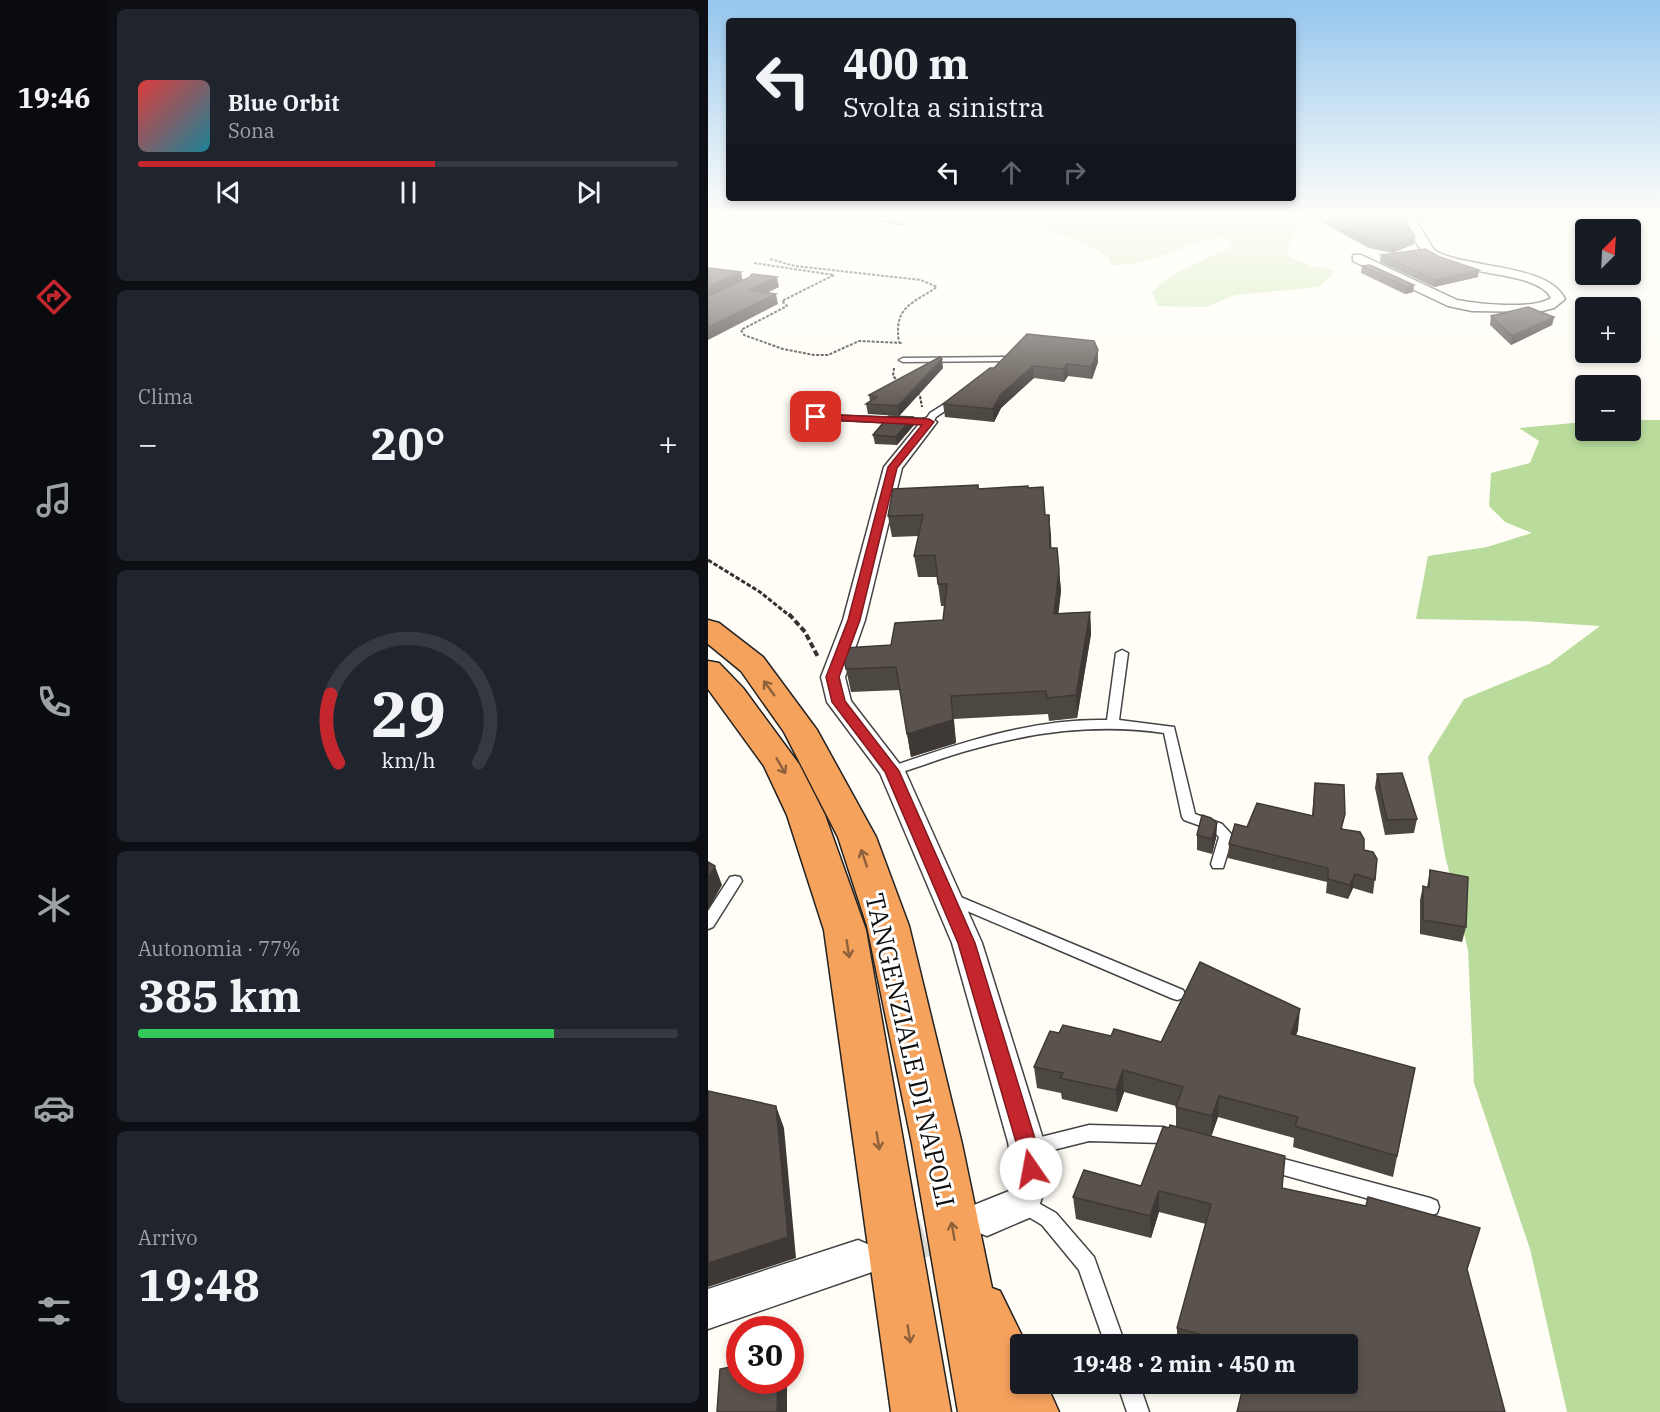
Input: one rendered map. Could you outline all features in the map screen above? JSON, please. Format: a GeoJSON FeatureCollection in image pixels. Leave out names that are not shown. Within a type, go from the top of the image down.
{"type":"FeatureCollection","features":[{"type":"Feature","properties":{"kind":"highway","name":"TANGENZIALE DI NAPOLI"},"geometry":{"type":"LineString","coordinates":[[708,630],[752,664],[800,730],[857,837],[888,926],[937,1144],[988,1412]]}},
{"type":"Feature","properties":{"kind":"highway","name":"TANGENZIALE DI NAPOLI"},"geometry":{"type":"LineString","coordinates":[[708,670],[731,695],[781,764],[806,815],[845,930],[921,1412]]}},
{"type":"Feature","properties":{"kind":"highway"},"geometry":{"type":"LineString","coordinates":[[959,1268],[1029,1412]]}},
{"type":"Feature","properties":{"kind":"street"},"geometry":{"type":"LineString","coordinates":[[1405,282],[1436,297],[1462,305],[1538,308],[1549,305],[1558,298],[1554,289],[1538,282]]}},
{"type":"Feature","properties":{"kind":"street"},"geometry":{"type":"LineString","coordinates":[[929,422],[892,467],[854,620],[833,677],[839,702],[892,771],[967,943],[1027,1149],[1031,1169],[1031,1186],[1023,1203],[987,1218]]}},
{"type":"Feature","properties":{"kind":"street"},"geometry":{"type":"LineString","coordinates":[[708,1309],[858,1259]]}},
{"type":"Feature","properties":{"kind":"lane"},"geometry":{"type":"LineString","coordinates":[[903,360],[1006,356],[997,367]]}},
{"type":"Feature","properties":{"kind":"lane"},"geometry":{"type":"LineString","coordinates":[[816,417],[929,422],[933,415],[964,395]]}},
{"type":"Feature","properties":{"kind":"lane"},"geometry":{"type":"LineString","coordinates":[[1113,723],[1122,652]]}},
{"type":"Feature","properties":{"kind":"lane"},"geometry":{"type":"LineString","coordinates":[[892,771],[977,743],[1059,727],[1113,723],[1146,725],[1170,730],[1189,817],[1217,828],[1226,836],[1218,864]]}},
{"type":"Feature","properties":{"kind":"lane"},"geometry":{"type":"LineString","coordinates":[[708,922],[735,881]]}},
{"type":"Feature","properties":{"kind":"lane"},"geometry":{"type":"LineString","coordinates":[[947,896],[1177,994]]}},
{"type":"Feature","properties":{"kind":"lane"},"geometry":{"type":"LineString","coordinates":[[1027,1149],[1089,1133],[1163,1135],[1196,1144]]}},
{"type":"Feature","properties":{"kind":"lane"},"geometry":{"type":"LineString","coordinates":[[1252,1159],[1430,1207]]}},
{"type":"Feature","properties":{"kind":"lane"},"geometry":{"type":"LineString","coordinates":[[1023,1203],[1049,1219],[1087,1264],[1111,1334]]}},
{"type":"Feature","properties":{"kind":"lane"},"geometry":{"type":"LineString","coordinates":[[1132,1394],[1138,1412]]}},
{"type":"Feature","properties":{"kind":"path"},"geometry":{"type":"LineString","coordinates":[[822,282],[782,301],[787,306],[741,330],[744,334],[778,348],[827,356],[854,341],[903,343]]}},
{"type":"Feature","properties":{"kind":"path"},"geometry":{"type":"LineString","coordinates":[[903,384],[895,381],[892,376],[906,351],[903,343],[898,342],[896,327],[902,312],[917,295],[935,289],[937,286],[928,282]]}},
{"type":"Feature","properties":{"kind":"path"},"geometry":{"type":"LineString","coordinates":[[914,390],[920,396],[923,404],[921,414],[929,422]]}},
{"type":"Feature","properties":{"kind":"path"},"geometry":{"type":"LineString","coordinates":[[708,560],[736,576],[786,613],[806,633],[812,648],[833,677]]}},
{"type":"Feature","properties":{"kind":"green space"},"geometry":{"type":"Polygon","coordinates":[[[1164,282],[1324,282],[1319,287],[1235,295],[1206,307],[1158,306],[1152,292],[1164,282]]]}},
{"type":"Feature","properties":{"kind":"green space"},"geometry":{"type":"Polygon","coordinates":[[[1641,420],[1660,420],[1660,1412],[1567,1412],[1530,1249],[1474,1083],[1468,950],[1445,855],[1428,757],[1464,699],[1549,664],[1600,626],[1523,621],[1416,619],[1428,556],[1487,547],[1532,533],[1505,522],[1489,506],[1491,473],[1530,463],[1539,441],[1519,428],[1575,423],[1575,441],[1641,441],[1641,420]]]}},
{"type":"Feature","properties":{"kind":"building"},"geometry":{"type":"Polygon","coordinates":[[[708,282],[719,282],[708,287],[708,282]]]}},
{"type":"Feature","properties":{"kind":"building"},"geometry":{"type":"Polygon","coordinates":[[[739,282],[766,282],[749,290],[776,294],[708,327],[708,296],[739,282]]]}},
{"type":"Feature","properties":{"kind":"building"},"geometry":{"type":"Polygon","coordinates":[[[1395,282],[1407,282],[1414,285],[1406,287],[1395,282]]]}},
{"type":"Feature","properties":{"kind":"building"},"geometry":{"type":"Polygon","coordinates":[[[1528,307],[1554,317],[1512,336],[1491,316],[1528,307]]]}},
{"type":"Feature","properties":{"kind":"building"},"geometry":{"type":"Polygon","coordinates":[[[1027,334],[1094,341],[1098,350],[1091,367],[1067,364],[1063,369],[1033,366],[1000,395],[993,409],[943,404],[990,368],[994,368],[1027,334]]]}},
{"type":"Feature","properties":{"kind":"building"},"geometry":{"type":"Polygon","coordinates":[[[940,357],[942,359],[898,406],[866,404],[877,397],[869,395],[940,357]]]}},
{"type":"Feature","properties":{"kind":"building"},"geometry":{"type":"Polygon","coordinates":[[[889,416],[913,417],[896,437],[873,435],[889,416]]]}},
{"type":"Feature","properties":{"kind":"building"},"geometry":{"type":"Polygon","coordinates":[[[978,485],[978,489],[1043,487],[1045,515],[1049,515],[1050,548],[1057,548],[1059,570],[1054,614],[1090,612],[1076,695],[1047,698],[1046,691],[951,696],[953,720],[907,734],[896,667],[846,669],[843,655],[845,648],[891,645],[895,623],[943,620],[947,584],[938,584],[935,555],[914,556],[923,515],[888,516],[893,489],[978,485]]]}},
{"type":"Feature","properties":{"kind":"building"},"geometry":{"type":"Polygon","coordinates":[[[1402,773],[1417,819],[1387,820],[1377,774],[1402,773]]]}},
{"type":"Feature","properties":{"kind":"building"},"geometry":{"type":"Polygon","coordinates":[[[1315,783],[1344,785],[1345,814],[1341,829],[1360,832],[1364,839],[1364,850],[1373,852],[1377,859],[1375,880],[1355,874],[1350,885],[1328,879],[1328,868],[1229,844],[1235,824],[1247,827],[1257,803],[1313,816],[1315,783]]]}},
{"type":"Feature","properties":{"kind":"building"},"geometry":{"type":"Polygon","coordinates":[[[1202,815],[1217,823],[1212,839],[1197,835],[1202,815]]]}},
{"type":"Feature","properties":{"kind":"building"},"geometry":{"type":"Polygon","coordinates":[[[708,862],[715,866],[708,878],[708,862]]]}},
{"type":"Feature","properties":{"kind":"building"},"geometry":{"type":"Polygon","coordinates":[[[1430,870],[1468,877],[1466,927],[1423,920],[1423,886],[1429,888],[1430,870]]]}},
{"type":"Feature","properties":{"kind":"building"},"geometry":{"type":"Polygon","coordinates":[[[1200,962],[1300,1009],[1291,1034],[1415,1068],[1397,1156],[1295,1126],[1298,1117],[1219,1096],[1212,1116],[1176,1107],[1183,1087],[1123,1070],[1116,1090],[1060,1078],[1063,1073],[1034,1067],[1050,1031],[1059,1033],[1063,1025],[1111,1036],[1114,1029],[1161,1042],[1200,962]]]}},
{"type":"Feature","properties":{"kind":"building"},"geometry":{"type":"Polygon","coordinates":[[[708,1091],[776,1106],[788,1237],[708,1263],[708,1091]]]}},
{"type":"Feature","properties":{"kind":"building"},"geometry":{"type":"Polygon","coordinates":[[[1170,1125],[1285,1156],[1282,1188],[1366,1206],[1368,1197],[1480,1228],[1467,1269],[1505,1412],[1237,1412],[1241,1394],[1358,1394],[1358,1334],[1198,1334],[1177,1328],[1211,1204],[1159,1191],[1150,1216],[1073,1197],[1084,1170],[1141,1186],[1163,1127],[1169,1128],[1170,1125]]]}},
{"type":"Feature","properties":{"kind":"building"},"geometry":{"type":"Polygon","coordinates":[[[726,1368],[726,1394],[778,1394],[777,1412],[717,1412],[720,1369],[726,1368]]]}},
{"type":"Feature","properties":{"kind":"tunnel"},"geometry":{"type":"LineString","coordinates":[[889,1249],[959,1227]]}},
{"type":"Feature","properties":{"kind":"route"},"geometry":{"type":"LineString","coordinates":[[816,417],[929,422],[892,467],[854,620],[833,677],[839,702],[892,771],[967,943],[1026,1142],[1031,1169]]}}]}
